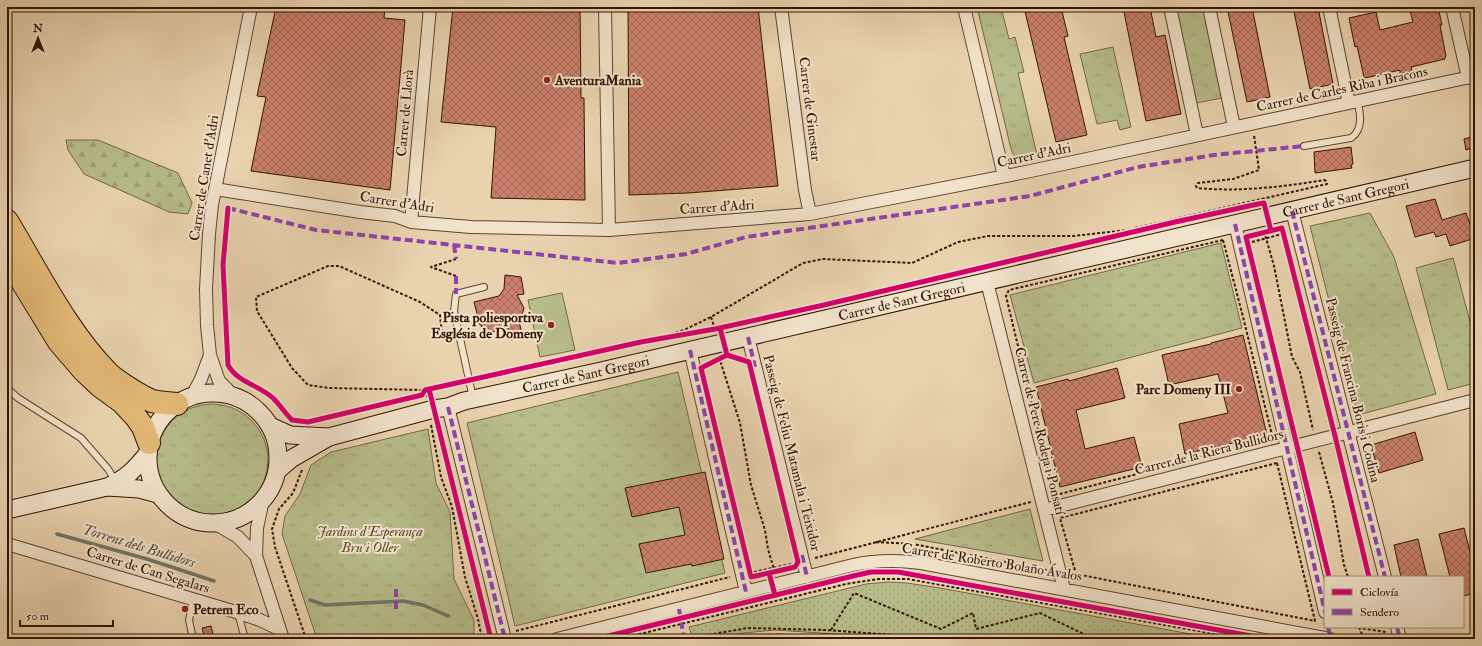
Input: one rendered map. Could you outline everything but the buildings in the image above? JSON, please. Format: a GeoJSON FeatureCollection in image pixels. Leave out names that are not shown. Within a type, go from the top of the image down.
{"type":"FeatureCollection","features":[{"type":"Feature","properties":{"kind":"highway"},"geometry":{"type":"LineString","coordinates":[[7,220],[55,302],[79,338],[109,374],[137,393],[153,401],[184,400]]}},
{"type":"Feature","properties":{"kind":"highway"},"geometry":{"type":"LineString","coordinates":[[7,257],[59,342],[84,371],[100,386],[122,402],[136,417],[143,428],[148,448]]}},
{"type":"Feature","properties":{"kind":"main road","name":"Carrer de Sant Gregori"},"geometry":{"type":"LineString","coordinates":[[277,471],[290,459],[329,437],[690,341],[718,345],[748,336],[988,288],[1234,224],[1475,168]]}},
{"type":"Feature","properties":{"kind":"main road"},"geometry":{"type":"LineString","coordinates":[[7,510],[112,485],[133,472],[148,448],[153,431],[167,412],[184,400],[201,394],[216,393],[235,397],[253,407],[262,416],[270,426],[275,437],[278,460],[277,471],[272,487],[255,508],[242,517],[226,522],[216,524],[202,523],[183,516],[166,505],[158,494],[150,477],[148,448]]}},
{"type":"Feature","properties":{"kind":"main road","name":"Carrer de Sant Gregori"},"geometry":{"type":"LineString","coordinates":[[270,426],[290,435],[329,437]]}},
{"type":"Feature","properties":{"kind":"main road"},"geometry":{"type":"LineString","coordinates":[[112,485],[158,494]]}},
{"type":"Feature","properties":{"kind":"street","name":"Carrer de Canet d'Adri"},"geometry":{"type":"LineString","coordinates":[[235,397],[219,381],[210,355],[207,325],[206,283],[209,234],[215,189],[251,7]]}},
{"type":"Feature","properties":{"kind":"street","name":"Carrer de Llorà"},"geometry":{"type":"LineString","coordinates":[[411,222],[430,7]]}},
{"type":"Feature","properties":{"kind":"street"},"geometry":{"type":"LineString","coordinates":[[605,7],[609,230]]}},
{"type":"Feature","properties":{"kind":"street","name":"Carrer de Ginestar"},"geometry":{"type":"LineString","coordinates":[[781,7],[805,190],[810,214]]}},
{"type":"Feature","properties":{"kind":"street"},"geometry":{"type":"LineString","coordinates":[[964,7],[1004,176]]}},
{"type":"Feature","properties":{"kind":"street"},"geometry":{"type":"LineString","coordinates":[[1170,7],[1197,135]]}},
{"type":"Feature","properties":{"kind":"street"},"geometry":{"type":"LineString","coordinates":[[1209,7],[1234,126]]}},
{"type":"Feature","properties":{"kind":"street"},"geometry":{"type":"LineString","coordinates":[[1328,7],[1353,102]]}},
{"type":"Feature","properties":{"kind":"street"},"geometry":{"type":"LineString","coordinates":[[1452,7],[1471,77]]}},
{"type":"Feature","properties":{"kind":"street","name":"Carrer de Carles Riba i Bracons"},"geometry":{"type":"LineString","coordinates":[[1215,131],[1471,77]]}},
{"type":"Feature","properties":{"kind":"street","name":"Carrer d'Adri"},"geometry":{"type":"LineString","coordinates":[[215,189],[360,212],[395,216],[411,222],[471,227],[609,230],[810,214],[1004,176],[1215,131]]}},
{"type":"Feature","properties":{"kind":"street","name":"Passeig de Francina Boris i Codina"},"geometry":{"type":"LineString","coordinates":[[1292,211],[1385,576]]}},
{"type":"Feature","properties":{"kind":"street"},"geometry":{"type":"LineString","coordinates":[[1234,224],[1246,244],[1287,449],[1324,608]]}},
{"type":"Feature","properties":{"kind":"street","name":"Carrer de Pere Rodeja i Ponsatí"},"geometry":{"type":"LineString","coordinates":[[988,288],[1064,589]]}},
{"type":"Feature","properties":{"kind":"street","name":"Passeig de Feliu Matamala i Teixidor"},"geometry":{"type":"LineString","coordinates":[[748,336],[801,561],[807,576]]}},
{"type":"Feature","properties":{"kind":"street"},"geometry":{"type":"LineString","coordinates":[[690,341],[747,571],[746,592]]}},
{"type":"Feature","properties":{"kind":"street","name":"Carrer de Canet d'Adri"},"geometry":{"type":"LineString","coordinates":[[184,400],[201,379],[210,355]]}},
{"type":"Feature","properties":{"kind":"street","name":"Carrer de la Riera Bullidors"},"geometry":{"type":"LineString","coordinates":[[1044,510],[1475,400]]}},
{"type":"Feature","properties":{"kind":"street"},"geometry":{"type":"LineString","coordinates":[[437,409],[504,637]]}},
{"type":"Feature","properties":{"kind":"street"},"geometry":{"type":"LineString","coordinates":[[263,500],[257,528],[256,556],[282,636]]}},
{"type":"Feature","properties":{"kind":"street"},"geometry":{"type":"LineString","coordinates":[[216,524],[238,537],[256,556]]}},
{"type":"Feature","properties":{"kind":"street","name":"Carrer de Can Segalars"},"geometry":{"type":"LineString","coordinates":[[7,544],[260,620],[282,636]]}},
{"type":"Feature","properties":{"kind":"street","name":"Carrer de Roberto Bolaño Ávalos"},"geometry":{"type":"LineString","coordinates":[[557,639],[746,592],[774,576],[807,576],[863,563],[877,561],[903,561],[928,564],[1331,639]]}},
{"type":"Feature","properties":{"kind":"street"},"geometry":{"type":"LineString","coordinates":[[1328,628],[1331,639]]}},
{"type":"Feature","properties":{"kind":"lane"},"geometry":{"type":"LineString","coordinates":[[1304,146],[1351,138],[1356,135],[1359,129],[1361,114],[1353,102]]}},
{"type":"Feature","properties":{"kind":"lane"},"geometry":{"type":"LineString","coordinates":[[473,399],[454,311],[456,294],[484,287]]}},
{"type":"Feature","properties":{"kind":"lane"},"geometry":{"type":"LineString","coordinates":[[7,386],[9,390],[18,398],[81,438],[108,469],[112,485]]}},
{"type":"Feature","properties":{"kind":"lane"},"geometry":{"type":"LineString","coordinates":[[193,599],[189,620],[193,639]]}},
{"type":"Feature","properties":{"kind":"lane"},"geometry":{"type":"LineString","coordinates":[[238,613],[246,639]]}},
{"type":"Feature","properties":{"kind":"path"},"geometry":{"type":"LineString","coordinates":[[1124,230],[1261,218],[1327,184],[1324,180],[1301,184],[1231,190],[1197,188],[1196,186],[1198,183],[1233,179],[1259,170],[1255,137],[1250,123]]}},
{"type":"Feature","properties":{"kind":"path"},"geometry":{"type":"LineString","coordinates":[[1261,218],[1274,266],[1292,357],[1300,372],[1316,441],[1333,503],[1344,565],[1348,576]]}},
{"type":"Feature","properties":{"kind":"path"},"geometry":{"type":"LineString","coordinates":[[650,341],[684,330],[711,317],[803,263],[823,259],[912,263],[958,242],[988,236],[1073,236],[1261,218],[1282,228],[1286,242]]}},
{"type":"Feature","properties":{"kind":"path"},"geometry":{"type":"LineString","coordinates":[[1103,239],[1150,228]]}},
{"type":"Feature","properties":{"kind":"path"},"geometry":{"type":"LineString","coordinates":[[1225,249],[1297,231]]}},
{"type":"Feature","properties":{"kind":"path"},"geometry":{"type":"LineString","coordinates":[[988,288],[1009,290],[1222,240],[1272,435],[1269,440],[1060,494],[1053,492],[1006,296],[1009,290]]}},
{"type":"Feature","properties":{"kind":"path"},"geometry":{"type":"LineString","coordinates":[[456,259],[431,267],[456,276]]}},
{"type":"Feature","properties":{"kind":"path"},"geometry":{"type":"LineString","coordinates":[[458,333],[442,335],[440,315],[420,302],[339,266],[328,266],[256,297],[257,311],[292,368],[308,385],[329,388],[429,389],[437,409],[430,423],[441,478],[452,507],[465,576],[478,619],[482,639]]}},
{"type":"Feature","properties":{"kind":"path"},"geometry":{"type":"LineString","coordinates":[[711,317],[740,423],[751,485],[765,530],[774,576],[782,599]]}},
{"type":"Feature","properties":{"kind":"path"},"geometry":{"type":"LineString","coordinates":[[650,341],[690,341]]}},
{"type":"Feature","properties":{"kind":"path"},"geometry":{"type":"LineString","coordinates":[[713,362],[718,345]]}},
{"type":"Feature","properties":{"kind":"path"},"geometry":{"type":"LineString","coordinates":[[414,396],[422,395],[425,390]]}},
{"type":"Feature","properties":{"kind":"path"},"geometry":{"type":"LineString","coordinates":[[1277,463],[1315,621],[1076,574],[1060,518],[1277,463]]}},
{"type":"Feature","properties":{"kind":"path"},"geometry":{"type":"LineString","coordinates":[[303,466],[293,493],[279,509],[272,529],[275,546],[306,639]]}},
{"type":"Feature","properties":{"kind":"path"},"geometry":{"type":"LineString","coordinates":[[457,501],[458,508]]}},
{"type":"Feature","properties":{"kind":"path"},"geometry":{"type":"LineString","coordinates":[[504,637],[510,632],[747,571],[751,577],[774,576],[795,567],[801,561],[1032,502]]}},
{"type":"Feature","properties":{"kind":"path"},"geometry":{"type":"LineString","coordinates":[[872,542],[913,544],[1048,570]]}},
{"type":"Feature","properties":{"kind":"path"},"geometry":{"type":"LineString","coordinates":[[906,574],[1244,637]]}},
{"type":"Feature","properties":{"kind":"path"},"geometry":{"type":"LineString","coordinates":[[619,639],[846,584],[879,579],[908,579],[1244,637]]}},
{"type":"Feature","properties":{"kind":"path"},"geometry":{"type":"LineString","coordinates":[[832,630],[854,594],[941,629],[973,613],[976,629],[1040,613],[1094,639]]}},
{"type":"Feature","properties":{"kind":"path"},"geometry":{"type":"LineString","coordinates":[[612,635],[718,609]]}},
{"type":"Feature","properties":{"kind":"path"},"geometry":{"type":"LineString","coordinates":[[684,639],[748,628],[832,630],[947,639]]}},
{"type":"Feature","properties":{"kind":"path"},"geometry":{"type":"LineString","coordinates":[[1355,628],[1357,639]]}},
{"type":"Feature","properties":{"kind":"path"},"geometry":{"type":"LineString","coordinates":[[1359,628],[1364,639]]}},
{"type":"Feature","properties":{"kind":"path"},"geometry":{"type":"LineString","coordinates":[[1362,628],[1399,633]]}},
{"type":"Feature","properties":{"kind":"green space"},"geometry":{"type":"Polygon","coordinates":[[[977,7],[1001,7],[1009,39],[1015,37],[1024,72],[1018,73],[1037,155],[1019,158],[1013,154],[977,7]]]}},
{"type":"Feature","properties":{"kind":"green space"},"geometry":{"type":"Polygon","coordinates":[[[1176,7],[1203,7],[1222,98],[1196,103],[1176,7]]]}},
{"type":"Feature","properties":{"kind":"green space"},"geometry":{"type":"Polygon","coordinates":[[[1113,47],[1131,127],[1120,130],[1117,120],[1097,124],[1080,54],[1113,47]]]}},
{"type":"Feature","properties":{"kind":"green space"},"geometry":{"type":"Polygon","coordinates":[[[66,140],[98,140],[178,173],[192,203],[188,214],[169,212],[84,174],[68,150],[66,140]]]}},
{"type":"Feature","properties":{"kind":"green space"},"geometry":{"type":"Polygon","coordinates":[[[1370,213],[1394,257],[1436,394],[1358,415],[1310,226],[1370,213]]]}},
{"type":"Feature","properties":{"kind":"green space"},"geometry":{"type":"Polygon","coordinates":[[[1221,243],[1242,328],[1034,383],[1010,295],[1221,243]]]}},
{"type":"Feature","properties":{"kind":"green space"},"geometry":{"type":"Polygon","coordinates":[[[1453,258],[1473,333],[1475,333],[1475,383],[1448,390],[1416,268],[1453,258]]]}},
{"type":"Feature","properties":{"kind":"green space","name":"Pista poliesportiva Església de Domeny"},"geometry":{"type":"Polygon","coordinates":[[[562,293],[575,350],[540,357],[528,300],[562,293]]]}},
{"type":"Feature","properties":{"kind":"green space"},"geometry":{"type":"Polygon","coordinates":[[[678,372],[725,573],[515,626],[467,423],[678,372]]]}},
{"type":"Feature","properties":{"kind":"green space"},"geometry":{"type":"Polygon","coordinates":[[[212,404],[223,405],[233,409],[243,414],[251,421],[258,429],[263,439],[267,449],[267,471],[263,481],[258,491],[251,499],[243,506],[233,511],[223,515],[212,516],[201,515],[191,511],[181,506],[173,499],[166,491],[161,481],[157,471],[156,460],[157,449],[161,439],[166,429],[173,421],[181,414],[191,409],[201,405],[212,404]]]}},
{"type":"Feature","properties":{"kind":"green space","name":"Jardins d'Esperança Bru i Oller"},"geometry":{"type":"Polygon","coordinates":[[[428,429],[436,483],[450,512],[454,579],[474,620],[474,636],[464,639],[317,639],[282,534],[285,516],[300,494],[311,465],[331,452],[428,429]]]}},
{"type":"Feature","properties":{"kind":"green space"},"geometry":{"type":"Polygon","coordinates":[[[1030,509],[1043,561],[915,539],[1030,509]]]}},
{"type":"Feature","properties":{"kind":"green space"},"geometry":{"type":"Polygon","coordinates":[[[888,582],[940,588],[1218,639],[910,639],[775,630],[744,633],[715,639],[693,639],[689,627],[866,584],[888,582]]]}},
{"type":"Feature","properties":{"kind":"waterway","name":"Torrent dels Bullidors"},"geometry":{"type":"LineString","coordinates":[[57,534],[147,559],[214,581]]}},
{"type":"Feature","properties":{"kind":"waterway","name":"Torrent dels Bullidors"},"geometry":{"type":"LineString","coordinates":[[310,600],[325,605],[403,601],[423,605],[448,616]]}},
{"type":"Feature","properties":{"kind":"marked path"},"geometry":{"type":"LineString","coordinates":[[228,208],[316,230],[618,263],[686,254],[746,237],[1030,196],[1138,167],[1214,155],[1304,146]]}},
{"type":"Feature","properties":{"kind":"marked path"},"geometry":{"type":"LineString","coordinates":[[1292,211],[1385,576]]}},
{"type":"Feature","properties":{"kind":"marked path"},"geometry":{"type":"LineString","coordinates":[[1235,224],[1324,608]]}},
{"type":"Feature","properties":{"kind":"marked path"},"geometry":{"type":"LineString","coordinates":[[454,245],[456,259]]}},
{"type":"Feature","properties":{"kind":"marked path"},"geometry":{"type":"LineString","coordinates":[[456,276],[456,294]]}},
{"type":"Feature","properties":{"kind":"marked path"},"geometry":{"type":"LineString","coordinates":[[748,337],[755,367]]}},
{"type":"Feature","properties":{"kind":"marked path"},"geometry":{"type":"LineString","coordinates":[[690,350],[746,592]]}},
{"type":"Feature","properties":{"kind":"marked path"},"geometry":{"type":"LineString","coordinates":[[448,407],[505,639]]}},
{"type":"Feature","properties":{"kind":"marked path"},"geometry":{"type":"LineString","coordinates":[[802,555],[807,577]]}},
{"type":"Feature","properties":{"kind":"marked path"},"geometry":{"type":"LineString","coordinates":[[396,589],[396,612]]}},
{"type":"Feature","properties":{"kind":"marked path"},"geometry":{"type":"LineString","coordinates":[[679,609],[684,639]]}},
{"type":"Feature","properties":{"kind":"marked path"},"geometry":{"type":"LineString","coordinates":[[1328,628],[1331,639]]}},
{"type":"Feature","properties":{"kind":"marked path"},"geometry":{"type":"LineString","coordinates":[[1397,628],[1400,639]]}},
{"type":"Feature","properties":{"kind":"marked path"},"geometry":{"type":"LineString","coordinates":[[740,639],[774,635],[799,637],[801,639]]}},
{"type":"Feature","properties":{"kind":"marked path"},"geometry":{"type":"LineString","coordinates":[[799,637],[826,639]]}},
{"type":"Feature","properties":{"kind":"cycle path"},"geometry":{"type":"LineString","coordinates":[[228,208],[223,265],[228,365],[237,376],[273,398],[292,420],[308,422],[422,395],[425,390],[641,342],[715,329],[824,305],[1175,222],[1258,204],[1264,203],[1271,231]]}},
{"type":"Feature","properties":{"kind":"cycle path"},"geometry":{"type":"LineString","coordinates":[[1329,576],[1246,237],[1282,228],[1369,576]]}},
{"type":"Feature","properties":{"kind":"cycle path"},"geometry":{"type":"LineString","coordinates":[[720,328],[727,355],[749,362],[798,562],[795,567],[769,573],[775,595]]}},
{"type":"Feature","properties":{"kind":"cycle path"},"geometry":{"type":"LineString","coordinates":[[727,355],[701,368],[751,577],[769,573]]}},
{"type":"Feature","properties":{"kind":"cycle path"},"geometry":{"type":"LineString","coordinates":[[429,389],[491,639]]}},
{"type":"Feature","properties":{"kind":"cycle path"},"geometry":{"type":"LineString","coordinates":[[596,639],[871,572],[898,572],[1268,639]]}},
{"type":"Feature","properties":{"kind":"place","name":"AventuraMania"},"geometry":{"type":"Point","coordinates":[547,80]}},
{"type":"Feature","properties":{"kind":"place","name":"Pista poliesportiva Església de Domeny"},"geometry":{"type":"Point","coordinates":[551,325]}},
{"type":"Feature","properties":{"kind":"place","name":"Parc Domeny III"},"geometry":{"type":"Point","coordinates":[1239,389]}},
{"type":"Feature","properties":{"kind":"place","name":"Petrem Eco"},"geometry":{"type":"Point","coordinates":[185,609]}}]}
